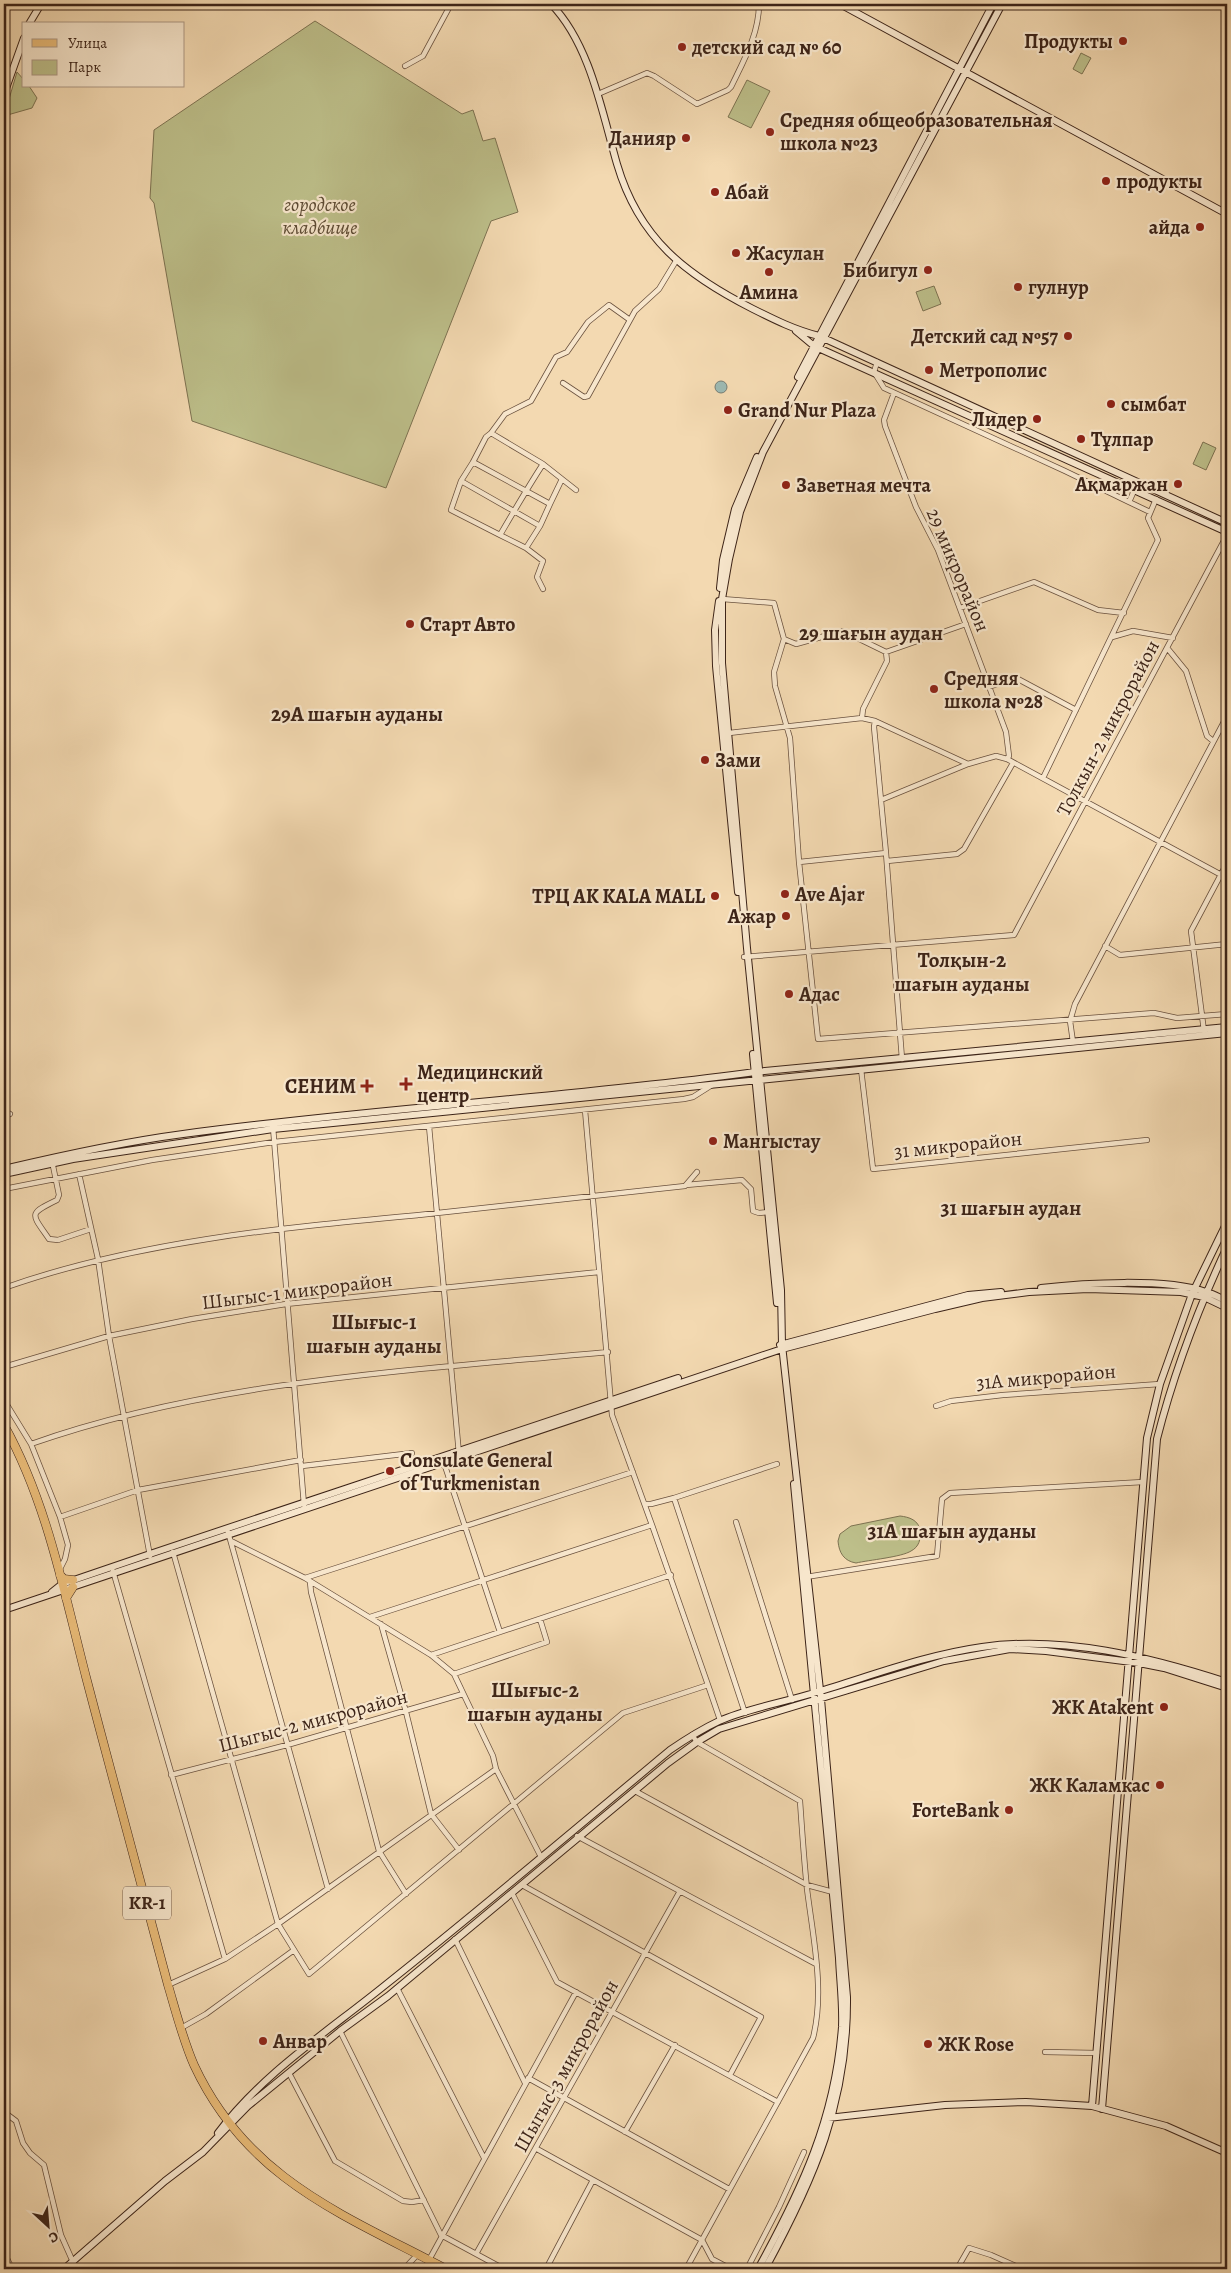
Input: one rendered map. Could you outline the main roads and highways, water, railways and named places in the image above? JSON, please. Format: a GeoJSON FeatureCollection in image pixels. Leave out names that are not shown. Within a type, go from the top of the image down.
{"type":"FeatureCollection","features":[{"type":"Feature","properties":{"kind":"main road"},"geometry":{"type":"LineString","coordinates":[[30,22],[40,4]]}},
{"type":"Feature","properties":{"kind":"main road"},"geometry":{"type":"LineString","coordinates":[[551,4],[568,26],[584,57],[598,94],[624,187],[651,233],[676,261],[716,290],[795,330],[816,347],[1134,489],[1227,533]]}},
{"type":"Feature","properties":{"kind":"main road"},"geometry":{"type":"LineString","coordinates":[[840,4],[1227,214]]}},
{"type":"Feature","properties":{"kind":"main road"},"geometry":{"type":"LineString","coordinates":[[822,337],[958,68],[993,4]]}},
{"type":"Feature","properties":{"kind":"main road"},"geometry":{"type":"LineString","coordinates":[[780,1347],[780,1290],[746,957],[726,733],[721,599],[740,512],[770,435],[1002,4]]}},
{"type":"Feature","properties":{"kind":"main road"},"geometry":{"type":"LineString","coordinates":[[4,94],[22,44]]}},
{"type":"Feature","properties":{"kind":"main road"},"geometry":{"type":"LineString","coordinates":[[795,330],[822,337],[1227,523]]}},
{"type":"Feature","properties":{"kind":"main road"},"geometry":{"type":"LineString","coordinates":[[4,1174],[52,1161],[166,1136],[717,1078],[758,1076],[1204,1032],[1227,1027]]}},
{"type":"Feature","properties":{"kind":"main road"},"geometry":{"type":"LineString","coordinates":[[1005,1052],[1073,1042],[1204,1032],[1227,1033]]}},
{"type":"Feature","properties":{"kind":"main road"},"geometry":{"type":"LineString","coordinates":[[388,1114],[713,1084],[758,1076]]}},
{"type":"Feature","properties":{"kind":"main road"},"geometry":{"type":"LineString","coordinates":[[758,1076],[780,1347],[836,1892],[842,1996],[842,2024],[835,2083],[829,2118],[815,2170],[766,2269]]}},
{"type":"Feature","properties":{"kind":"main road"},"geometry":{"type":"LineString","coordinates":[[4,1169],[52,1161]]}},
{"type":"Feature","properties":{"kind":"main road"},"geometry":{"type":"LineString","coordinates":[[1092,2106],[1147,1438],[1160,1384],[1194,1292],[1227,1222]]}},
{"type":"Feature","properties":{"kind":"main road"},"geometry":{"type":"LineString","coordinates":[[1102,2108],[1158,1439],[1171,1387],[1205,1294],[1227,1247]]}},
{"type":"Feature","properties":{"kind":"main road"},"geometry":{"type":"LineString","coordinates":[[4,1610],[51,1593],[64,1591],[73,1584],[151,1557],[229,1535],[304,1507],[780,1347],[968,1295],[1072,1284],[1150,1284],[1205,1294],[1227,1301]]}},
{"type":"Feature","properties":{"kind":"main road"},"geometry":{"type":"LineString","coordinates":[[1205,1294],[1227,1308]]}},
{"type":"Feature","properties":{"kind":"main road"},"geometry":{"type":"LineString","coordinates":[[1160,1384],[1171,1387]]}},
{"type":"Feature","properties":{"kind":"main road","name":"KR-1"},"geometry":{"type":"LineString","coordinates":[[4,1425],[30,1480],[59,1574],[168,1986],[181,2028],[198,2072],[229,2122],[275,2171],[304,2193],[334,2212],[446,2269]]}},
{"type":"Feature","properties":{"kind":"main road"},"geometry":{"type":"LineString","coordinates":[[59,1574],[73,1584]]}},
{"type":"Feature","properties":{"kind":"main road"},"geometry":{"type":"LineString","coordinates":[[64,1591],[73,1584]]}},
{"type":"Feature","properties":{"kind":"main road"},"geometry":{"type":"LineString","coordinates":[[229,2122],[340,2031],[398,1988],[635,1791],[697,1742],[719,1729],[896,1668],[950,1653],[982,1647],[1037,1644],[1139,1659],[1227,1682]]}},
{"type":"Feature","properties":{"kind":"main road"},"geometry":{"type":"LineString","coordinates":[[1139,1659],[1227,1688]]}},
{"type":"Feature","properties":{"kind":"main road"},"geometry":{"type":"LineString","coordinates":[[64,2269],[165,2182],[203,2152],[229,2122],[303,2048],[383,1987],[692,1735],[720,1720],[792,1700],[817,1696]]}},
{"type":"Feature","properties":{"kind":"main road"},"geometry":{"type":"LineString","coordinates":[[383,1987],[388,1996]]}},
{"type":"Feature","properties":{"kind":"main road"},"geometry":{"type":"LineString","coordinates":[[829,2118],[945,2105],[1026,2102],[1092,2106],[1166,2126],[1227,2153]]}},
{"type":"Feature","properties":{"kind":"main road"},"geometry":{"type":"LineString","coordinates":[[758,2269],[804,2180],[829,2118]]}},
{"type":"Feature","properties":{"kind":"water"},"geometry":{"type":"Polygon","coordinates":[[[719,381],[723,381],[727,387],[723,393],[719,393],[715,389],[715,385],[719,381]]]}},
{"type":"Feature","properties":{"kind":"place","name":"Продукты"},"geometry":{"type":"Point","coordinates":[1123,41]}},
{"type":"Feature","properties":{"kind":"place","name":"детский сад № 60"},"geometry":{"type":"Point","coordinates":[682,47]}},
{"type":"Feature","properties":{"kind":"place","name":"Средняя общеобразовательная школа №23"},"geometry":{"type":"Point","coordinates":[770,132]}},
{"type":"Feature","properties":{"kind":"place","name":"Данияр"},"geometry":{"type":"Point","coordinates":[686,138]}},
{"type":"Feature","properties":{"kind":"place","name":"продукты"},"geometry":{"type":"Point","coordinates":[1106,181]}},
{"type":"Feature","properties":{"kind":"place","name":"Абай"},"geometry":{"type":"Point","coordinates":[715,192]}},
{"type":"Feature","properties":{"kind":"place","name":"айда"},"geometry":{"type":"Point","coordinates":[1200,227]}},
{"type":"Feature","properties":{"kind":"place","name":"Жасулан"},"geometry":{"type":"Point","coordinates":[736,253]}},
{"type":"Feature","properties":{"kind":"place","name":"Бибигул"},"geometry":{"type":"Point","coordinates":[928,270]}},
{"type":"Feature","properties":{"kind":"place","name":"Амина"},"geometry":{"type":"Point","coordinates":[769,272]}},
{"type":"Feature","properties":{"kind":"place","name":"гулнур"},"geometry":{"type":"Point","coordinates":[1018,287]}},
{"type":"Feature","properties":{"kind":"place","name":"Детский сад №57"},"geometry":{"type":"Point","coordinates":[1068,336]}},
{"type":"Feature","properties":{"kind":"place","name":"Метрополис"},"geometry":{"type":"Point","coordinates":[929,370]}},
{"type":"Feature","properties":{"kind":"place","name":"сымбат"},"geometry":{"type":"Point","coordinates":[1111,404]}},
{"type":"Feature","properties":{"kind":"place","name":"Grand Nur Plaza"},"geometry":{"type":"Point","coordinates":[728,410]}},
{"type":"Feature","properties":{"kind":"place","name":"Лидер"},"geometry":{"type":"Point","coordinates":[1037,419]}},
{"type":"Feature","properties":{"kind":"place","name":"Тұлпар"},"geometry":{"type":"Point","coordinates":[1081,439]}},
{"type":"Feature","properties":{"kind":"place","name":"Ақмаржан"},"geometry":{"type":"Point","coordinates":[1178,484]}},
{"type":"Feature","properties":{"kind":"place","name":"Заветная мечта"},"geometry":{"type":"Point","coordinates":[786,485]}},
{"type":"Feature","properties":{"kind":"place","name":"Старт Авто"},"geometry":{"type":"Point","coordinates":[410,624]}},
{"type":"Feature","properties":{"kind":"place","name":"Средняя школа №28"},"geometry":{"type":"Point","coordinates":[934,689]}},
{"type":"Feature","properties":{"kind":"place","name":"Зами"},"geometry":{"type":"Point","coordinates":[705,760]}},
{"type":"Feature","properties":{"kind":"place","name":"Ave Ajar"},"geometry":{"type":"Point","coordinates":[785,894]}},
{"type":"Feature","properties":{"kind":"place","name":"ТРЦ AK KALA MALL"},"geometry":{"type":"Point","coordinates":[715,896]}},
{"type":"Feature","properties":{"kind":"place","name":"Ажар"},"geometry":{"type":"Point","coordinates":[786,916]}},
{"type":"Feature","properties":{"kind":"place","name":"Адас"},"geometry":{"type":"Point","coordinates":[789,994]}},
{"type":"Feature","properties":{"kind":"place","name":"Медицинский центр"},"geometry":{"type":"Point","coordinates":[406,1084]}},
{"type":"Feature","properties":{"kind":"place","name":"СЕНИМ"},"geometry":{"type":"Point","coordinates":[367,1086]}},
{"type":"Feature","properties":{"kind":"place","name":"Мангыстау"},"geometry":{"type":"Point","coordinates":[713,1141]}},
{"type":"Feature","properties":{"kind":"place","name":"Consulate General of Turkmenistan"},"geometry":{"type":"Point","coordinates":[390,1471]}},
{"type":"Feature","properties":{"kind":"place","name":"ЖК Atakent"},"geometry":{"type":"Point","coordinates":[1164,1707]}},
{"type":"Feature","properties":{"kind":"place","name":"ЖК Каламкас"},"geometry":{"type":"Point","coordinates":[1160,1785]}},
{"type":"Feature","properties":{"kind":"place","name":"ForteBank"},"geometry":{"type":"Point","coordinates":[1009,1810]}},
{"type":"Feature","properties":{"kind":"place","name":"Анвар"},"geometry":{"type":"Point","coordinates":[263,2041]}},
{"type":"Feature","properties":{"kind":"place","name":"ЖК Rose"},"geometry":{"type":"Point","coordinates":[928,2044]}},
{"type":"Feature","properties":{"kind":"district","name":"29 шағын аудан"},"geometry":{"type":"Point","coordinates":[871,633]}},
{"type":"Feature","properties":{"kind":"district","name":"29А шағын ауданы"},"geometry":{"type":"Point","coordinates":[357,714]}},
{"type":"Feature","properties":{"kind":"district","name":"Толқын-2 шағын ауданы"},"geometry":{"type":"Point","coordinates":[962,972]}},
{"type":"Feature","properties":{"kind":"district","name":"31 шағын аудан"},"geometry":{"type":"Point","coordinates":[1011,1208]}},
{"type":"Feature","properties":{"kind":"district","name":"Шығыс-1 шағын ауданы"},"geometry":{"type":"Point","coordinates":[374,1334]}},
{"type":"Feature","properties":{"kind":"district","name":"31А шағын ауданы"},"geometry":{"type":"Point","coordinates":[952,1531]}},
{"type":"Feature","properties":{"kind":"district","name":"Шығыс-2 шағын ауданы"},"geometry":{"type":"Point","coordinates":[535,1702]}},
{"type":"Feature","properties":{"kind":"park label","name":"городское кладбище"},"geometry":{"type":"Point","coordinates":[320,216]}}]}
